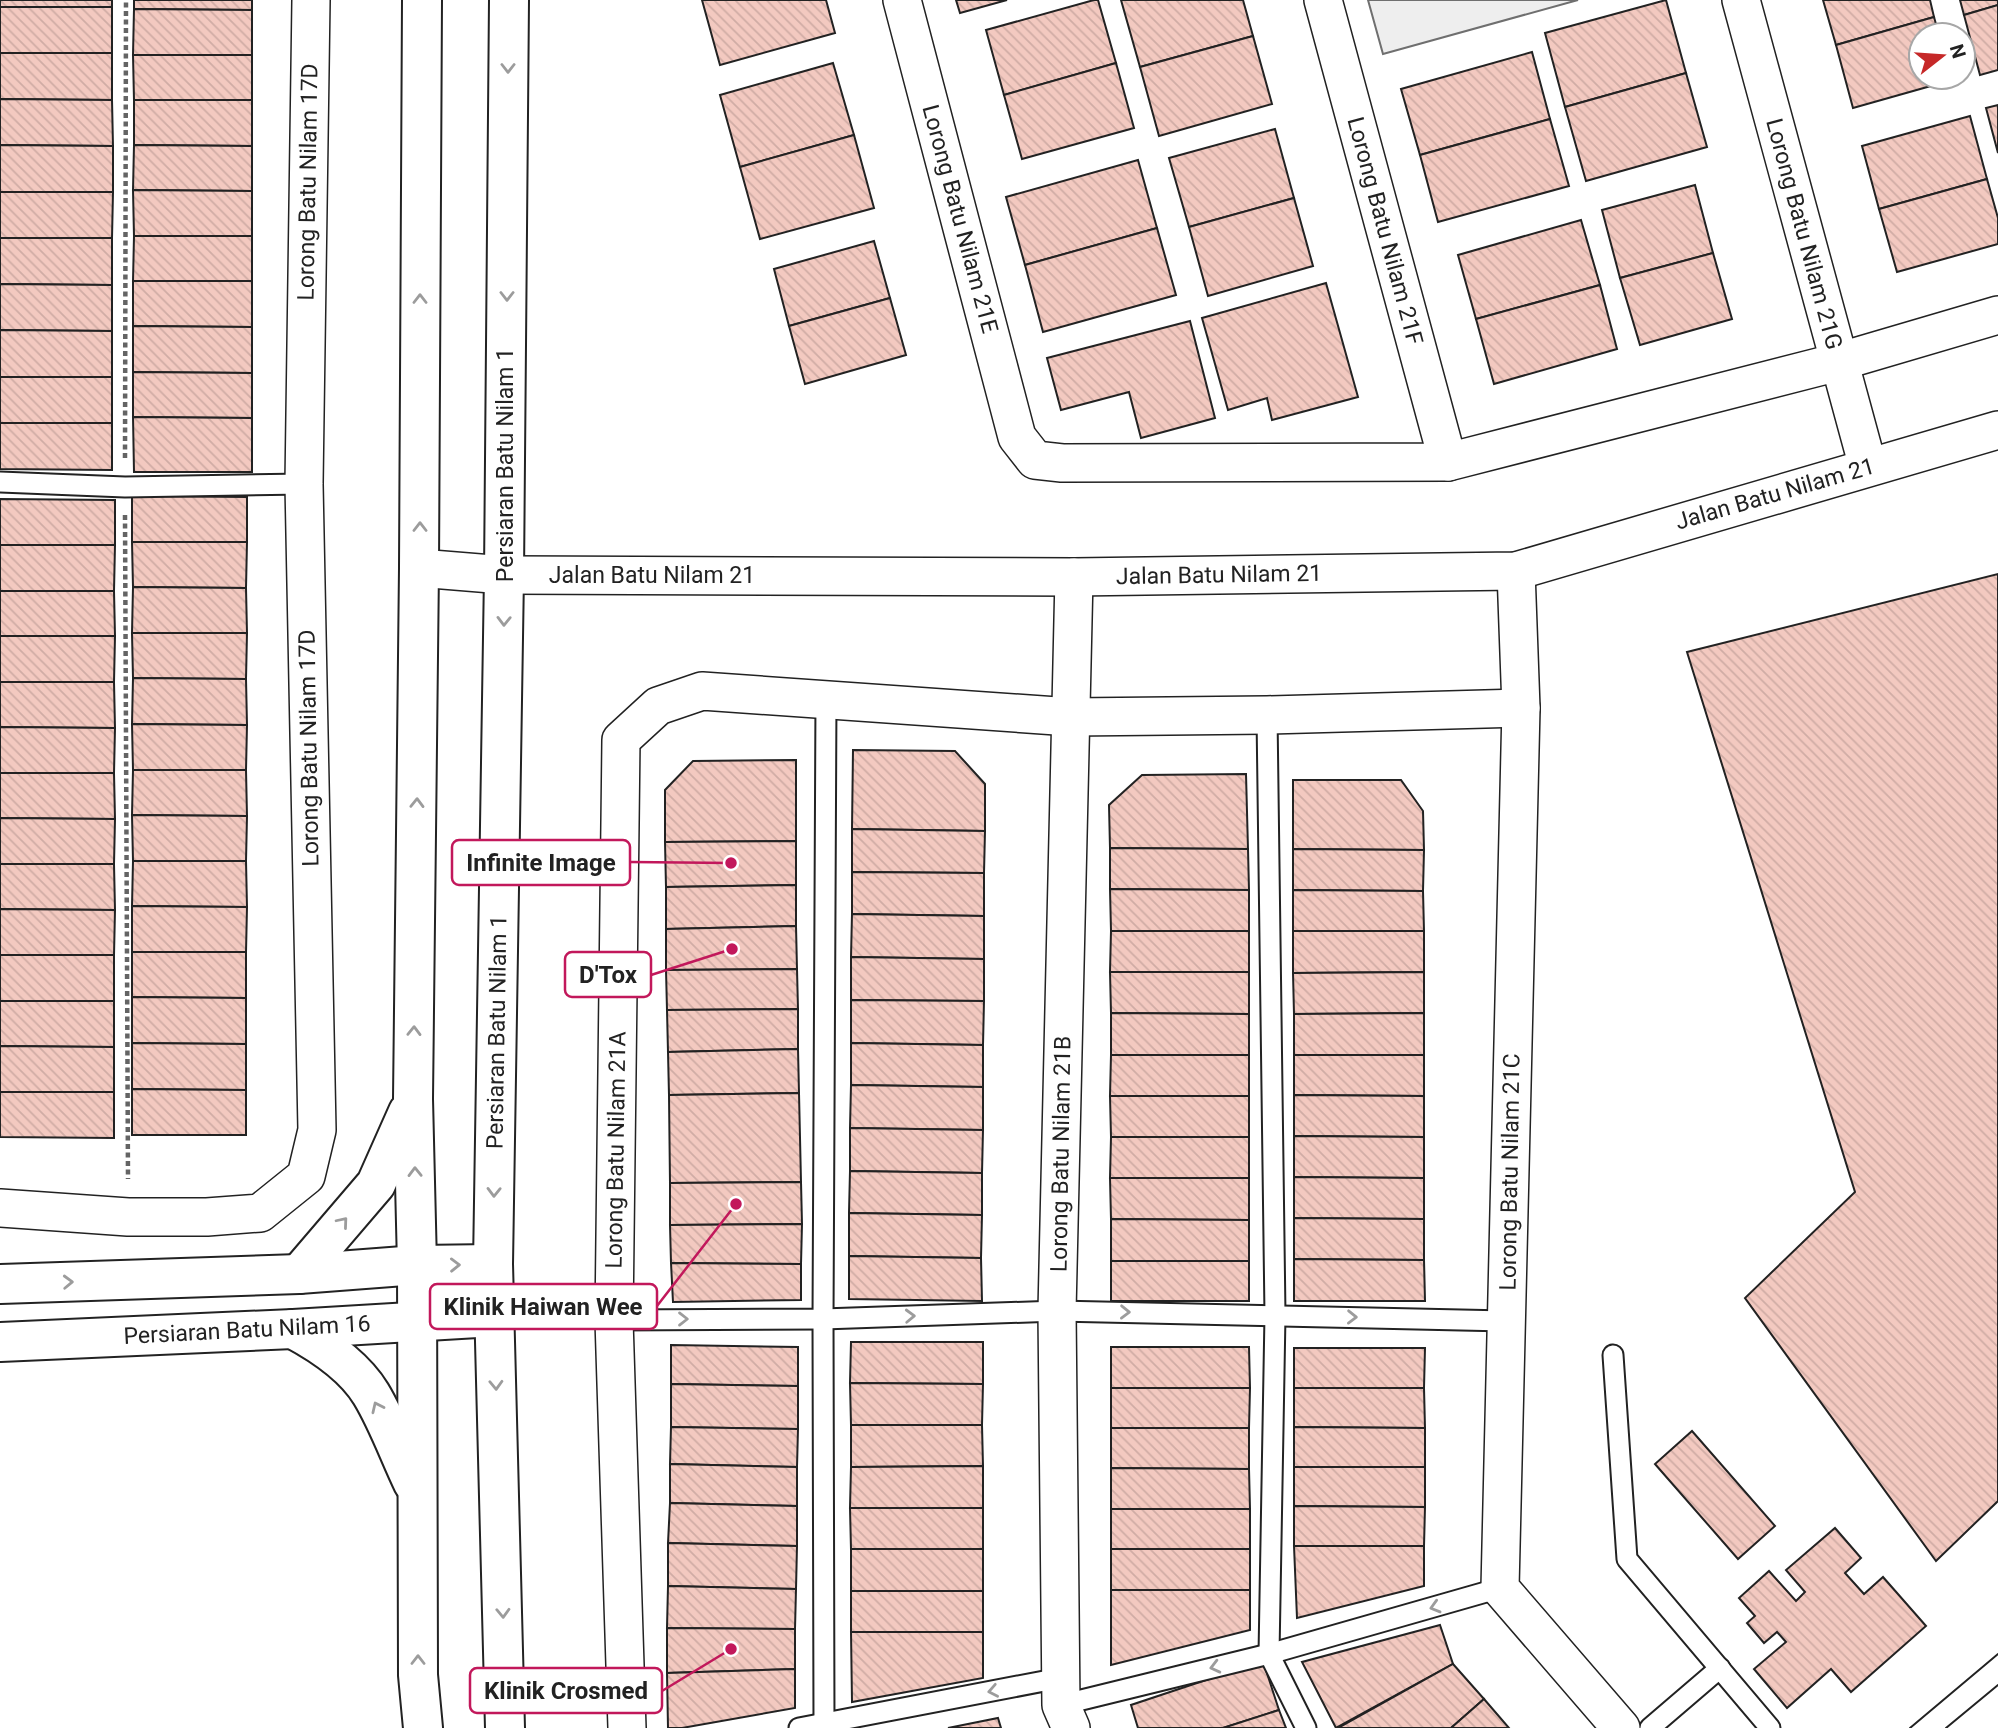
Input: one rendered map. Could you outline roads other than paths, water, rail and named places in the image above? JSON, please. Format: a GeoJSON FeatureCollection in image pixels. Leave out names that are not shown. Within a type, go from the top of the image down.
{"type":"FeatureCollection","features":[{"type":"Feature","properties":{"kind":"main road"},"geometry":{"type":"LineString","coordinates":[[422,0],[413,1099],[417,1265],[418,1675],[423,1728]]}},
{"type":"Feature","properties":{"kind":"main road","name":"Persiaran Batu Nilam 1"},"geometry":{"type":"LineString","coordinates":[[505,1728],[493,1264],[505,575],[509,0]]}},
{"type":"Feature","properties":{"kind":"main road"},"geometry":{"type":"LineString","coordinates":[[299,1274],[376,1184],[413,1099]]}},
{"type":"Feature","properties":{"kind":"main road"},"geometry":{"type":"LineString","coordinates":[[0,1284],[299,1274],[417,1265],[493,1264]]}},
{"type":"Feature","properties":{"kind":"main road","name":"Persiaran Batu Nilam 16"},"geometry":{"type":"LineString","coordinates":[[0,1342],[494,1317]]}},
{"type":"Feature","properties":{"kind":"main road"},"geometry":{"type":"LineString","coordinates":[[293,1329],[315,1341],[344,1364],[370,1393],[417,1491]]}},
{"type":"Feature","properties":{"kind":"street","name":"Lorong Batu Nilam 17D"},"geometry":{"type":"LineString","coordinates":[[0,1208],[128,1217],[207,1217],[260,1213],[306,1176],[317,1130],[304,484],[311,0]]}},
{"type":"Feature","properties":{"kind":"street","name":"Lorong Batu Nilam 21E"},"geometry":{"type":"LineString","coordinates":[[902,0],[1017,438],[1035,460],[1062,463],[1448,462]]}},
{"type":"Feature","properties":{"kind":"street","name":"Lorong Batu Nilam 21F"},"geometry":{"type":"LineString","coordinates":[[1323,0],[1448,462]]}},
{"type":"Feature","properties":{"kind":"street","name":"Lorong Batu Nilam 21G"},"geometry":{"type":"LineString","coordinates":[[1741,0],[1868,467]]}},
{"type":"Feature","properties":{"kind":"street"},"geometry":{"type":"LineString","coordinates":[[1448,462],[1838,362],[1998,315]]}},
{"type":"Feature","properties":{"kind":"street","name":"Jalan Batu Nilam 21"},"geometry":{"type":"LineString","coordinates":[[419,568],[505,575],[1074,577],[1516,571],[1998,430]]}},
{"type":"Feature","properties":{"kind":"street","name":"Lorong Batu Nilam 21C"},"geometry":{"type":"LineString","coordinates":[[1500,1588],[1521,708],[1516,571]]}},
{"type":"Feature","properties":{"kind":"street","name":"Lorong Batu Nilam 21B"},"geometry":{"type":"LineString","coordinates":[[1064,1704],[1057,1311],[1074,577]]}},
{"type":"Feature","properties":{"kind":"street","name":"Lorong Batu Nilam 21A"},"geometry":{"type":"LineString","coordinates":[[626,1728],[614,1320],[621,740],[657,706],[702,691],[826,698]]}},
{"type":"Feature","properties":{"kind":"street"},"geometry":{"type":"LineString","coordinates":[[826,698],[1071,717],[1521,708]]}},
{"type":"Feature","properties":{"kind":"street"},"geometry":{"type":"LineString","coordinates":[[1500,1588],[1622,1728]]}},
{"type":"Feature","properties":{"kind":"lane"},"geometry":{"type":"LineString","coordinates":[[0,482],[125,487],[304,484]]}},
{"type":"Feature","properties":{"kind":"lane"},"geometry":{"type":"LineString","coordinates":[[824,1726],[826,698]]}},
{"type":"Feature","properties":{"kind":"lane"},"geometry":{"type":"LineString","coordinates":[[1267,715],[1275,1315],[1269,1654],[1306,1728]]}},
{"type":"Feature","properties":{"kind":"lane"},"geometry":{"type":"LineString","coordinates":[[614,1320],[823,1318],[1057,1311],[1506,1321]]}},
{"type":"Feature","properties":{"kind":"lane"},"geometry":{"type":"LineString","coordinates":[[1612,1355],[1627,1559],[1770,1728]]}},
{"type":"Feature","properties":{"kind":"lane"},"geometry":{"type":"LineString","coordinates":[[799,1728],[1064,1704],[1269,1654],[1500,1588]]}},
{"type":"Feature","properties":{"kind":"lane"},"geometry":{"type":"LineString","coordinates":[[1650,1728],[1720,1668]]}},
{"type":"Feature","properties":{"kind":"tram line"},"geometry":{"type":"LineString","coordinates":[[1910,1728],[1998,1654]]}},
{"type":"Feature","properties":{"kind":"tram line"},"geometry":{"type":"LineString","coordinates":[[1946,1728],[1998,1685]]}},
{"type":"Feature","properties":{"kind":"place","name":"Infinite Image"},"geometry":{"type":"Point","coordinates":[731,863]}},
{"type":"Feature","properties":{"kind":"place","name":"D'Tox"},"geometry":{"type":"Point","coordinates":[732,949]}},
{"type":"Feature","properties":{"kind":"place","name":"Klinik Haiwan Wee"},"geometry":{"type":"Point","coordinates":[736,1204]}},
{"type":"Feature","properties":{"kind":"place","name":"Klinik Crosmed"},"geometry":{"type":"Point","coordinates":[731,1649]}}]}
